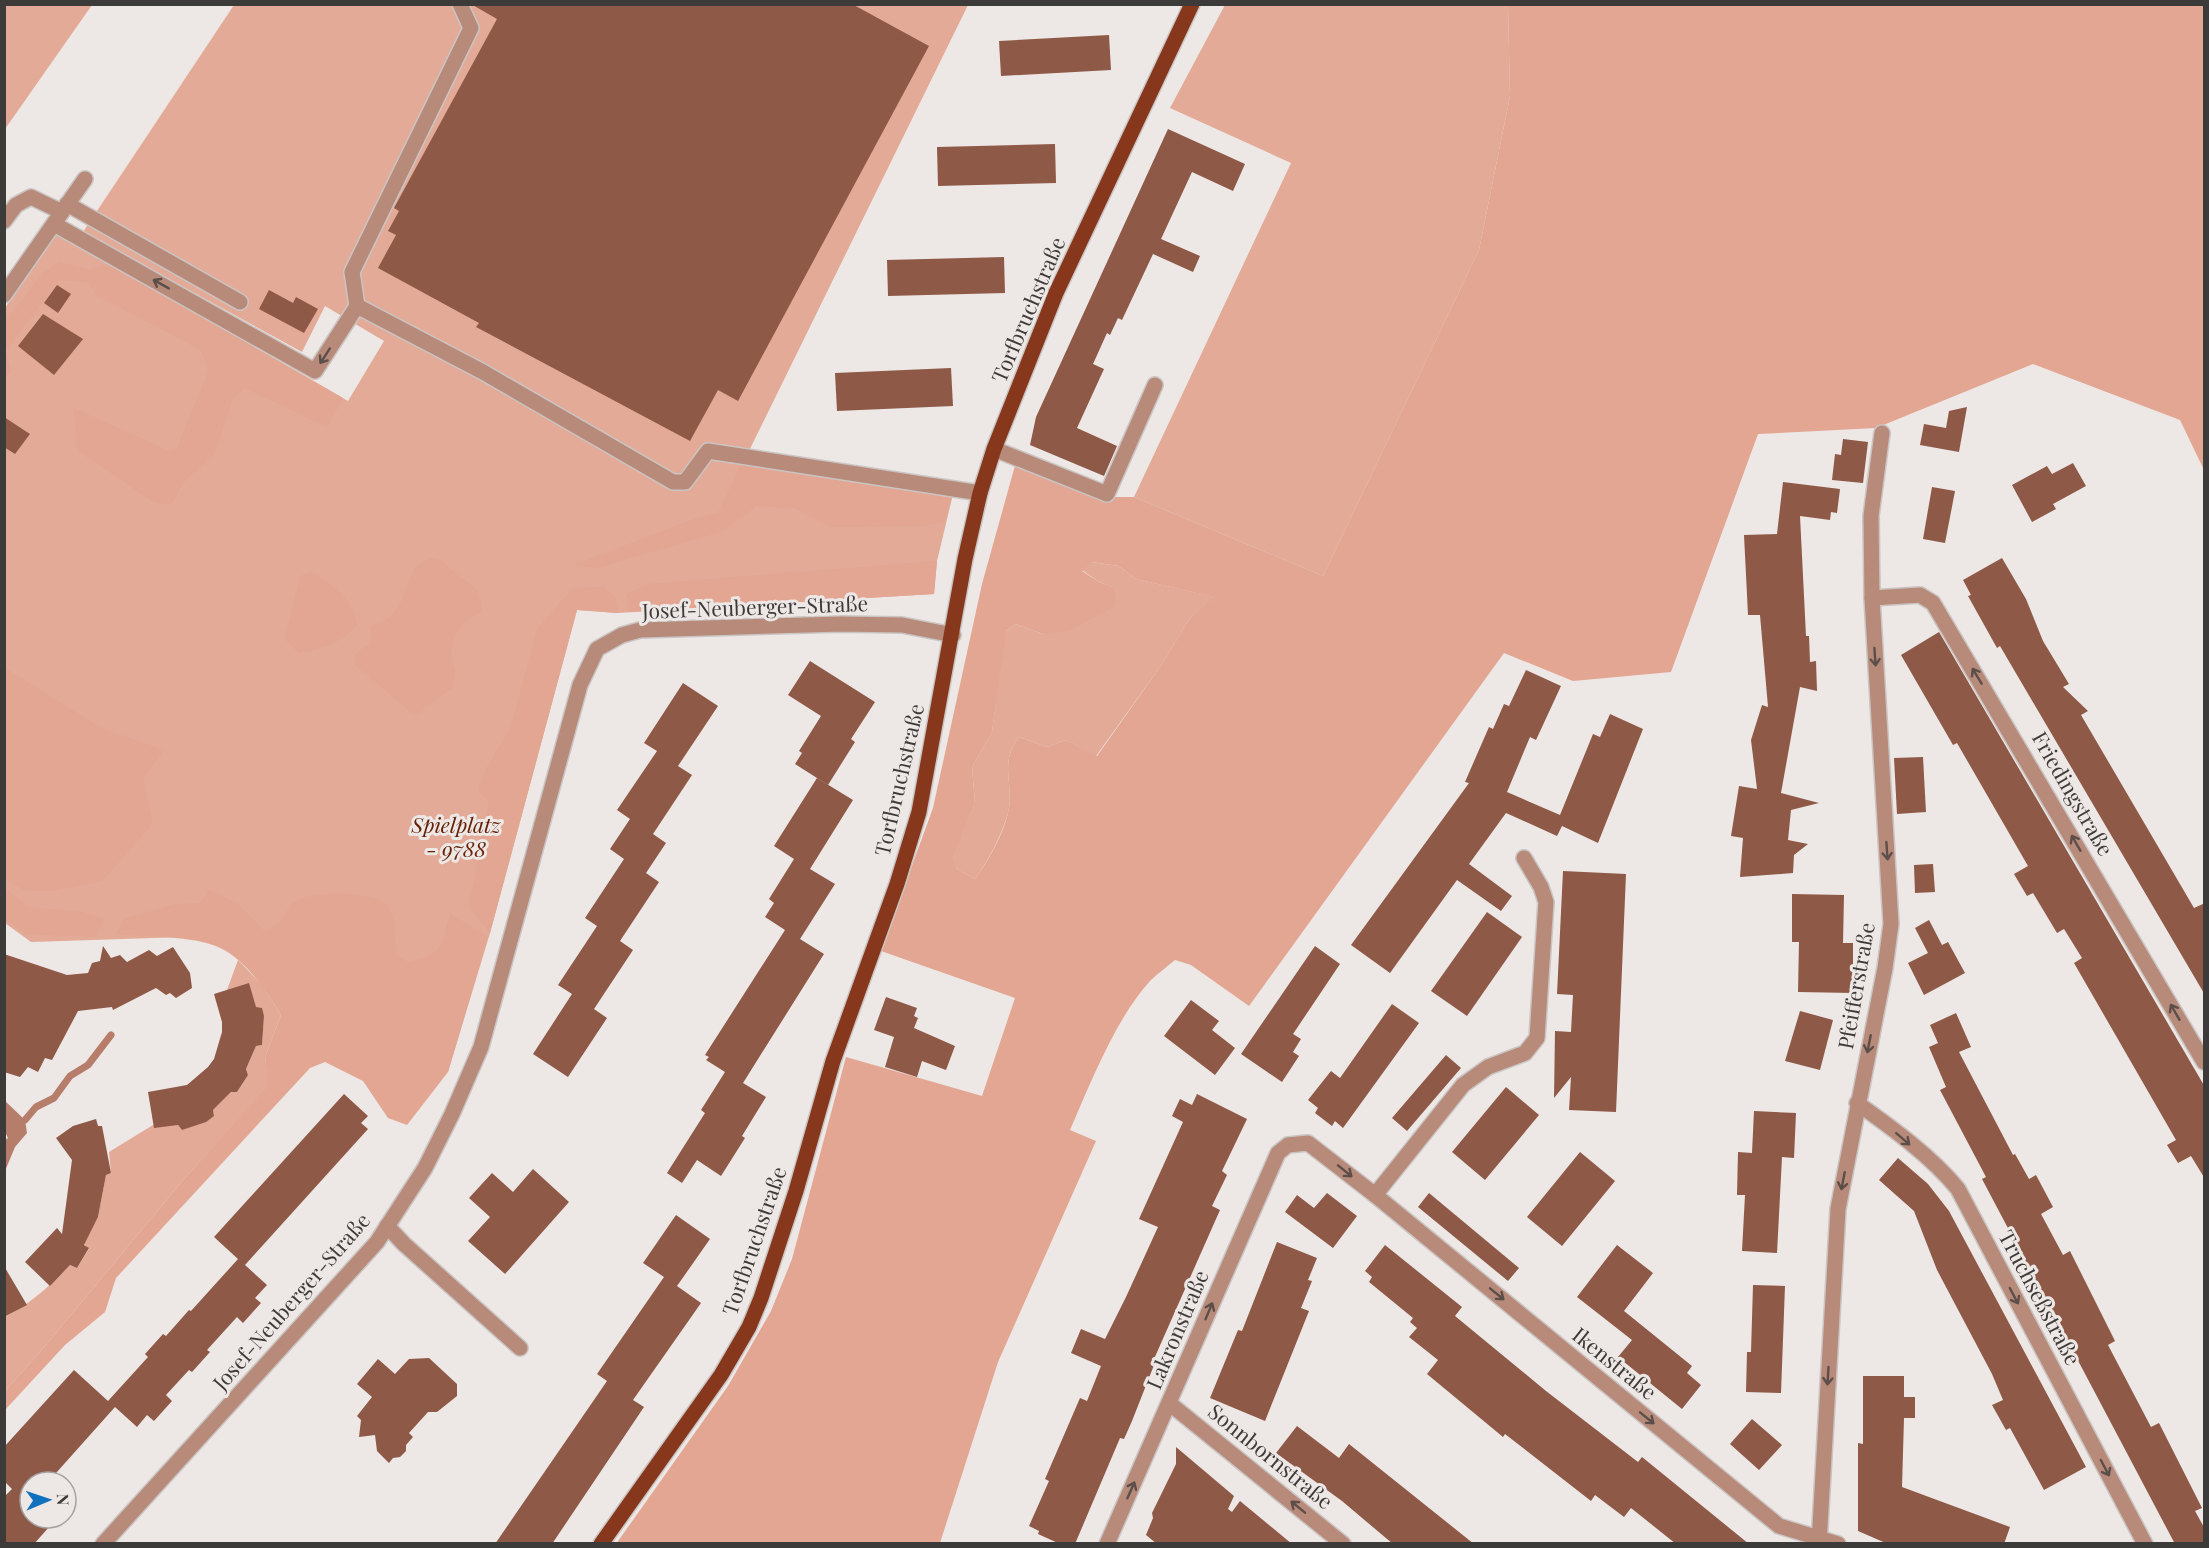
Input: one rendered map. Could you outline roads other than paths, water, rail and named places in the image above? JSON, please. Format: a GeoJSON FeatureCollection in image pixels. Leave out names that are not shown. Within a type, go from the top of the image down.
{"type":"FeatureCollection","features":[{"type":"Feature","properties":{"kind":"main road","name":"Torfbruchstraße"},"geometry":{"type":"LineString","coordinates":[[601,1544],[721,1375],[749,1327],[761,1298],[796,1191],[833,1061],[897,884],[919,812],[965,559],[980,493],[994,449],[1056,293],[1192,4]]}},
{"type":"Feature","properties":{"kind":"street"},"geometry":{"type":"LineString","coordinates":[[61,213],[315,370],[357,306],[352,272],[471,28],[460,4]]}},
{"type":"Feature","properties":{"kind":"street"},"geometry":{"type":"LineString","coordinates":[[4,295],[85,179]]}},
{"type":"Feature","properties":{"kind":"street"},"geometry":{"type":"LineString","coordinates":[[4,221],[16,205],[31,197],[240,302]]}},
{"type":"Feature","properties":{"kind":"street"},"geometry":{"type":"LineString","coordinates":[[357,306],[483,372],[673,482],[685,482],[708,451],[980,493]]}},
{"type":"Feature","properties":{"kind":"street"},"geometry":{"type":"LineString","coordinates":[[994,449],[1107,494],[1155,385]]}},
{"type":"Feature","properties":{"kind":"street","name":"Pfeifferstraße"},"geometry":{"type":"LineString","coordinates":[[1819,1540],[1838,1209],[1885,968],[1891,924],[1872,598],[1871,516],[1882,433]]}},
{"type":"Feature","properties":{"kind":"street","name":"Friedingstraße"},"geometry":{"type":"LineString","coordinates":[[1872,598],[1920,595],[1933,603],[2205,1062]]}},
{"type":"Feature","properties":{"kind":"street","name":"Josef-Neuberger-Straße"},"geometry":{"type":"LineString","coordinates":[[103,1544],[267,1366],[377,1242],[425,1168],[452,1114],[481,1047],[580,685],[597,649],[622,635],[663,628],[891,625],[953,635]]}},
{"type":"Feature","properties":{"kind":"street"},"geometry":{"type":"LineString","coordinates":[[1375,1195],[1462,1085],[1488,1067],[1525,1053],[1537,1038],[1546,902],[1541,887],[1524,858]]}},
{"type":"Feature","properties":{"kind":"street","name":"Truchseßstraße"},"geometry":{"type":"LineString","coordinates":[[1857,1103],[1888,1125],[1947,1176],[1958,1189],[2145,1544]]}},
{"type":"Feature","properties":{"kind":"street","name":"Ikenstraße"},"geometry":{"type":"LineString","coordinates":[[1296,1143],[1308,1143],[1318,1149],[1779,1526],[1838,1544]]}},
{"type":"Feature","properties":{"kind":"street","name":"Lakronstraße"},"geometry":{"type":"LineString","coordinates":[[1107,1544],[1278,1153],[1287,1145],[1296,1143]]}},
{"type":"Feature","properties":{"kind":"street"},"geometry":{"type":"LineString","coordinates":[[387,1226],[520,1348]]}},
{"type":"Feature","properties":{"kind":"street","name":"Sonnbornstraße"},"geometry":{"type":"LineString","coordinates":[[1170,1403],[1343,1544]]}},
{"type":"Feature","properties":{"kind":"waterway"},"geometry":{"type":"LineString","coordinates":[[25,1120],[36,1107],[54,1098],[70,1076],[88,1065],[111,1035]]}},
{"type":"Feature","properties":{"kind":"park label","name":"Spielplatz - 9788"},"geometry":{"type":"Point","coordinates":[456,838]}}]}
